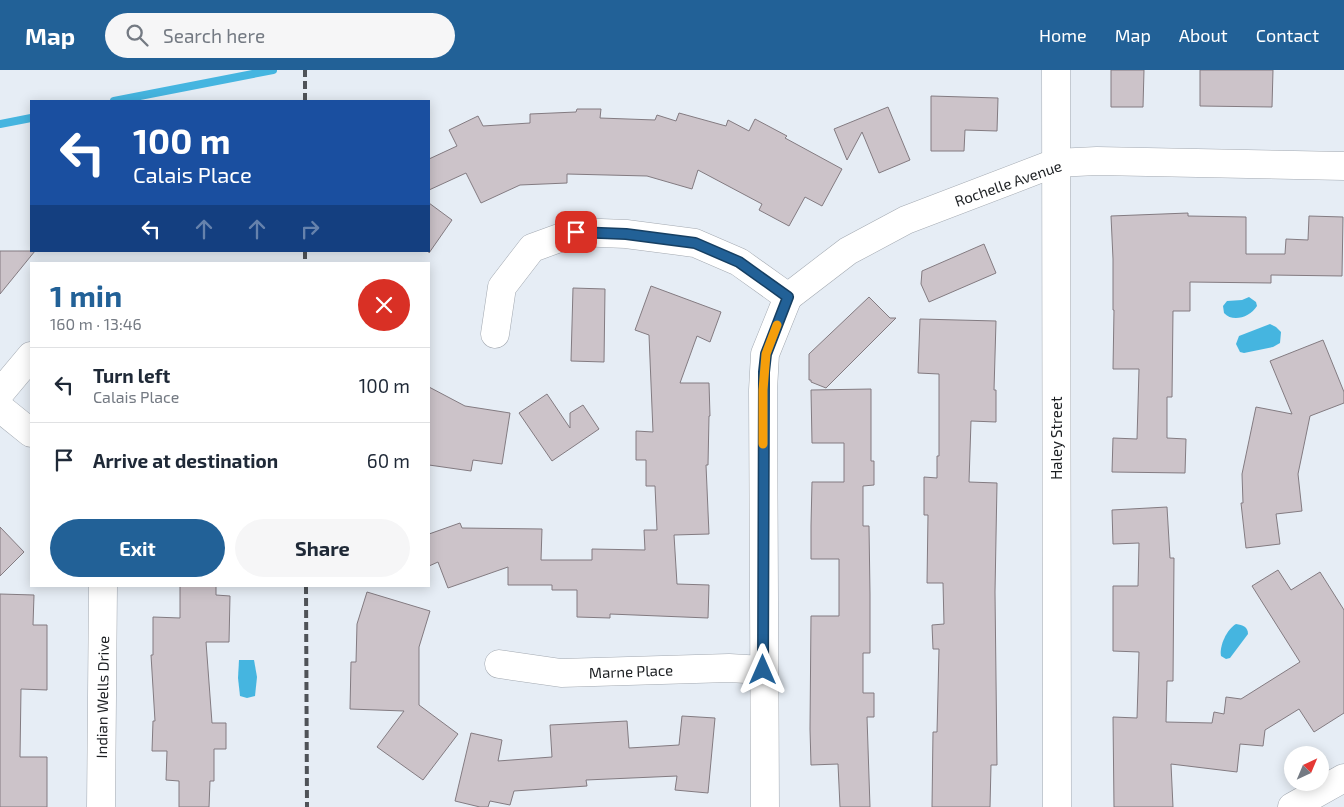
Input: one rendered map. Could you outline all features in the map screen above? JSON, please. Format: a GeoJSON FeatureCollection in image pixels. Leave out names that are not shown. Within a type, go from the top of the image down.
{"type":"FeatureCollection","features":[{"type":"Feature","properties":{"kind":"street","name":"Haley Street"},"geometry":{"type":"LineString","coordinates":[[1056,70],[1058,807]]}},
{"type":"Feature","properties":{"kind":"street","name":"Rochelle Avenue"},"geometry":{"type":"LineString","coordinates":[[788,297],[848,251],[906,220],[1055,163],[1096,161],[1344,166]]}},
{"type":"Feature","properties":{"kind":"street"},"geometry":{"type":"LineString","coordinates":[[496,334],[502,287],[532,248],[576,232],[626,234],[695,243],[739,262],[788,297],[766,354],[764,372],[763,670],[765,807]]}},
{"type":"Feature","properties":{"kind":"street"},"geometry":{"type":"LineString","coordinates":[[0,393],[30,357]]}},
{"type":"Feature","properties":{"kind":"street"},"geometry":{"type":"LineString","coordinates":[[0,408],[30,432]]}},
{"type":"Feature","properties":{"kind":"street","name":"Indian Wells Drive"},"geometry":{"type":"LineString","coordinates":[[101,807],[104,587]]}},
{"type":"Feature","properties":{"kind":"street","name":"Marne Place"},"geometry":{"type":"LineString","coordinates":[[499,664],[561,673],[729,668],[763,670]]}},
{"type":"Feature","properties":{"kind":"street"},"geometry":{"type":"LineString","coordinates":[[1292,807],[1344,778]]}},
{"type":"Feature","properties":{"kind":"water"},"geometry":{"type":"Polygon","coordinates":[[[1249,297],[1256,302],[1257,306],[1246,316],[1232,318],[1224,313],[1223,306],[1227,301],[1242,300],[1249,297]]]}},
{"type":"Feature","properties":{"kind":"water"},"geometry":{"type":"Polygon","coordinates":[[[1270,324],[1281,332],[1280,343],[1273,347],[1244,353],[1240,352],[1236,344],[1239,336],[1270,324]]]}},
{"type":"Feature","properties":{"kind":"water"},"geometry":{"type":"Polygon","coordinates":[[[1236,624],[1245,627],[1248,634],[1230,658],[1226,659],[1221,656],[1222,643],[1236,624]]]}},
{"type":"Feature","properties":{"kind":"water"},"geometry":{"type":"Polygon","coordinates":[[[239,660],[254,660],[257,677],[255,696],[247,698],[240,696],[239,660]]]}},
{"type":"Feature","properties":{"kind":"building"},"geometry":{"type":"Polygon","coordinates":[[[1111,70],[1144,70],[1143,107],[1111,107],[1111,70]]]}},
{"type":"Feature","properties":{"kind":"building"},"geometry":{"type":"Polygon","coordinates":[[[1200,70],[1273,70],[1272,107],[1200,106],[1200,70]]]}},
{"type":"Feature","properties":{"kind":"building"},"geometry":{"type":"Polygon","coordinates":[[[931,96],[998,98],[997,131],[965,130],[964,151],[931,151],[931,96]]]}},
{"type":"Feature","properties":{"kind":"building"},"geometry":{"type":"Polygon","coordinates":[[[888,107],[910,160],[879,173],[862,132],[847,160],[834,129],[888,107]]]}},
{"type":"Feature","properties":{"kind":"building"},"geometry":{"type":"Polygon","coordinates":[[[577,109],[601,109],[600,118],[655,120],[657,115],[676,121],[679,113],[726,126],[728,120],[749,131],[755,119],[787,136],[785,138],[842,169],[822,206],[805,197],[789,226],[759,210],[762,204],[698,170],[692,189],[647,176],[567,174],[567,183],[520,185],[481,203],[466,173],[430,190],[430,159],[457,146],[449,130],[478,116],[483,126],[530,123],[530,114],[576,112],[577,109]]]}},
{"type":"Feature","properties":{"kind":"building"},"geometry":{"type":"Polygon","coordinates":[[[430,204],[452,220],[430,252],[430,204]]]}},
{"type":"Feature","properties":{"kind":"building"},"geometry":{"type":"Polygon","coordinates":[[[1188,213],[1188,216],[1246,217],[1246,254],[1285,254],[1286,239],[1308,240],[1309,216],[1343,217],[1342,276],[1271,275],[1271,283],[1190,282],[1190,311],[1173,311],[1172,397],[1167,397],[1167,438],[1186,439],[1185,473],[1112,472],[1113,438],[1137,439],[1139,369],[1113,369],[1114,310],[1111,216],[1188,213]]]}},
{"type":"Feature","properties":{"kind":"building"},"geometry":{"type":"Polygon","coordinates":[[[984,244],[996,273],[929,302],[921,284],[922,271],[984,244]]]}},
{"type":"Feature","properties":{"kind":"building"},"geometry":{"type":"Polygon","coordinates":[[[0,251],[34,252],[0,294],[0,251]]]}},
{"type":"Feature","properties":{"kind":"building"},"geometry":{"type":"Polygon","coordinates":[[[651,286],[721,312],[710,342],[697,336],[680,383],[709,383],[710,416],[708,465],[706,465],[709,534],[674,535],[677,584],[709,585],[708,618],[610,614],[610,618],[577,617],[577,590],[552,590],[552,585],[508,585],[508,567],[448,588],[438,562],[430,566],[430,534],[460,523],[462,528],[542,529],[541,560],[592,560],[592,549],[645,550],[644,530],[657,530],[655,486],[646,486],[646,460],[636,460],[636,431],[653,432],[649,335],[635,330],[651,286]]]}},
{"type":"Feature","properties":{"kind":"building"},"geometry":{"type":"Polygon","coordinates":[[[573,288],[605,289],[604,362],[571,361],[573,288]]]}},
{"type":"Feature","properties":{"kind":"building"},"geometry":{"type":"Polygon","coordinates":[[[869,297],[890,318],[896,318],[826,388],[811,382],[809,380],[809,354],[869,297]]]}},
{"type":"Feature","properties":{"kind":"building"},"geometry":{"type":"Polygon","coordinates":[[[920,319],[996,321],[994,390],[996,390],[996,422],[971,421],[969,482],[997,483],[995,592],[997,765],[991,765],[990,807],[932,807],[933,732],[937,732],[939,649],[933,649],[932,625],[944,624],[943,583],[927,583],[928,515],[924,515],[924,477],[937,478],[937,456],[939,456],[939,374],[918,373],[920,319]]]}},
{"type":"Feature","properties":{"kind":"building"},"geometry":{"type":"Polygon","coordinates":[[[1323,340],[1344,392],[1344,403],[1310,416],[1298,474],[1302,511],[1276,514],[1280,544],[1246,548],[1241,503],[1243,503],[1242,474],[1256,407],[1292,414],[1270,361],[1323,340]]]}},
{"type":"Feature","properties":{"kind":"building"},"geometry":{"type":"Polygon","coordinates":[[[430,388],[465,406],[510,413],[502,464],[473,460],[471,471],[430,465],[430,388]]]}},
{"type":"Feature","properties":{"kind":"building"},"geometry":{"type":"Polygon","coordinates":[[[871,389],[871,461],[874,461],[874,485],[863,486],[863,526],[869,526],[870,653],[863,653],[863,693],[874,693],[874,717],[867,717],[870,807],[840,807],[838,764],[811,765],[811,616],[839,616],[839,559],[811,559],[811,526],[812,482],[844,482],[844,443],[812,443],[811,390],[871,389]]]}},
{"type":"Feature","properties":{"kind":"building"},"geometry":{"type":"Polygon","coordinates":[[[547,394],[570,428],[570,413],[583,405],[599,429],[552,461],[519,413],[547,394]]]}},
{"type":"Feature","properties":{"kind":"building"},"geometry":{"type":"Polygon","coordinates":[[[1167,507],[1170,558],[1174,558],[1173,681],[1167,681],[1166,722],[1212,723],[1214,712],[1224,714],[1226,697],[1241,699],[1300,662],[1252,586],[1278,570],[1291,590],[1320,572],[1344,610],[1344,713],[1314,732],[1299,709],[1265,730],[1263,746],[1240,744],[1237,772],[1171,764],[1173,807],[1114,807],[1113,717],[1137,718],[1139,652],[1113,651],[1113,586],[1138,586],[1139,543],[1113,544],[1112,510],[1167,507]]]}},
{"type":"Feature","properties":{"kind":"building"},"geometry":{"type":"Polygon","coordinates":[[[0,527],[24,552],[0,576],[0,527]]]}},
{"type":"Feature","properties":{"kind":"building"},"geometry":{"type":"Polygon","coordinates":[[[180,587],[216,587],[216,595],[230,596],[229,642],[206,642],[212,723],[226,723],[226,749],[214,749],[214,781],[210,781],[209,807],[179,807],[179,781],[166,780],[167,751],[152,751],[153,721],[155,721],[151,655],[153,655],[153,617],[180,618],[180,587]]]}},
{"type":"Feature","properties":{"kind":"building"},"geometry":{"type":"Polygon","coordinates":[[[367,592],[430,611],[419,647],[419,705],[458,734],[423,780],[377,747],[404,711],[350,709],[351,662],[356,662],[357,624],[367,592]]]}},
{"type":"Feature","properties":{"kind":"building"},"geometry":{"type":"Polygon","coordinates":[[[0,594],[34,595],[33,625],[47,625],[47,690],[21,689],[20,757],[47,757],[47,807],[0,807],[0,594]]]}},
{"type":"Feature","properties":{"kind":"building"},"geometry":{"type":"Polygon","coordinates":[[[682,716],[715,718],[708,793],[675,790],[677,776],[586,780],[587,786],[514,791],[510,805],[490,801],[488,807],[480,807],[455,801],[471,733],[502,740],[498,761],[552,757],[550,725],[627,721],[629,748],[679,745],[682,716]]]}},
{"type":"Feature","properties":{"kind":"waterway"},"geometry":{"type":"LineString","coordinates":[[119,100],[273,70]]}},
{"type":"Feature","properties":{"kind":"waterway"},"geometry":{"type":"LineString","coordinates":[[0,124],[30,118]]}},
{"type":"Feature","properties":{"kind":"railway"},"geometry":{"type":"LineString","coordinates":[[305,70],[305,100]]}},
{"type":"Feature","properties":{"kind":"railway"},"geometry":{"type":"LineString","coordinates":[[305,252],[305,262]]}},
{"type":"Feature","properties":{"kind":"railway"},"geometry":{"type":"LineString","coordinates":[[306,587],[307,807]]}},
{"type":"Feature","properties":{"kind":"slow traffic"},"geometry":{"type":"LineString","coordinates":[[763,444],[763,390],[766,354],[777,325]]}},
{"type":"Feature","properties":{"kind":"route"},"geometry":{"type":"LineString","coordinates":[[576,232],[626,234],[695,243],[739,262],[788,297],[766,354],[764,372],[763,670]]}}]}
